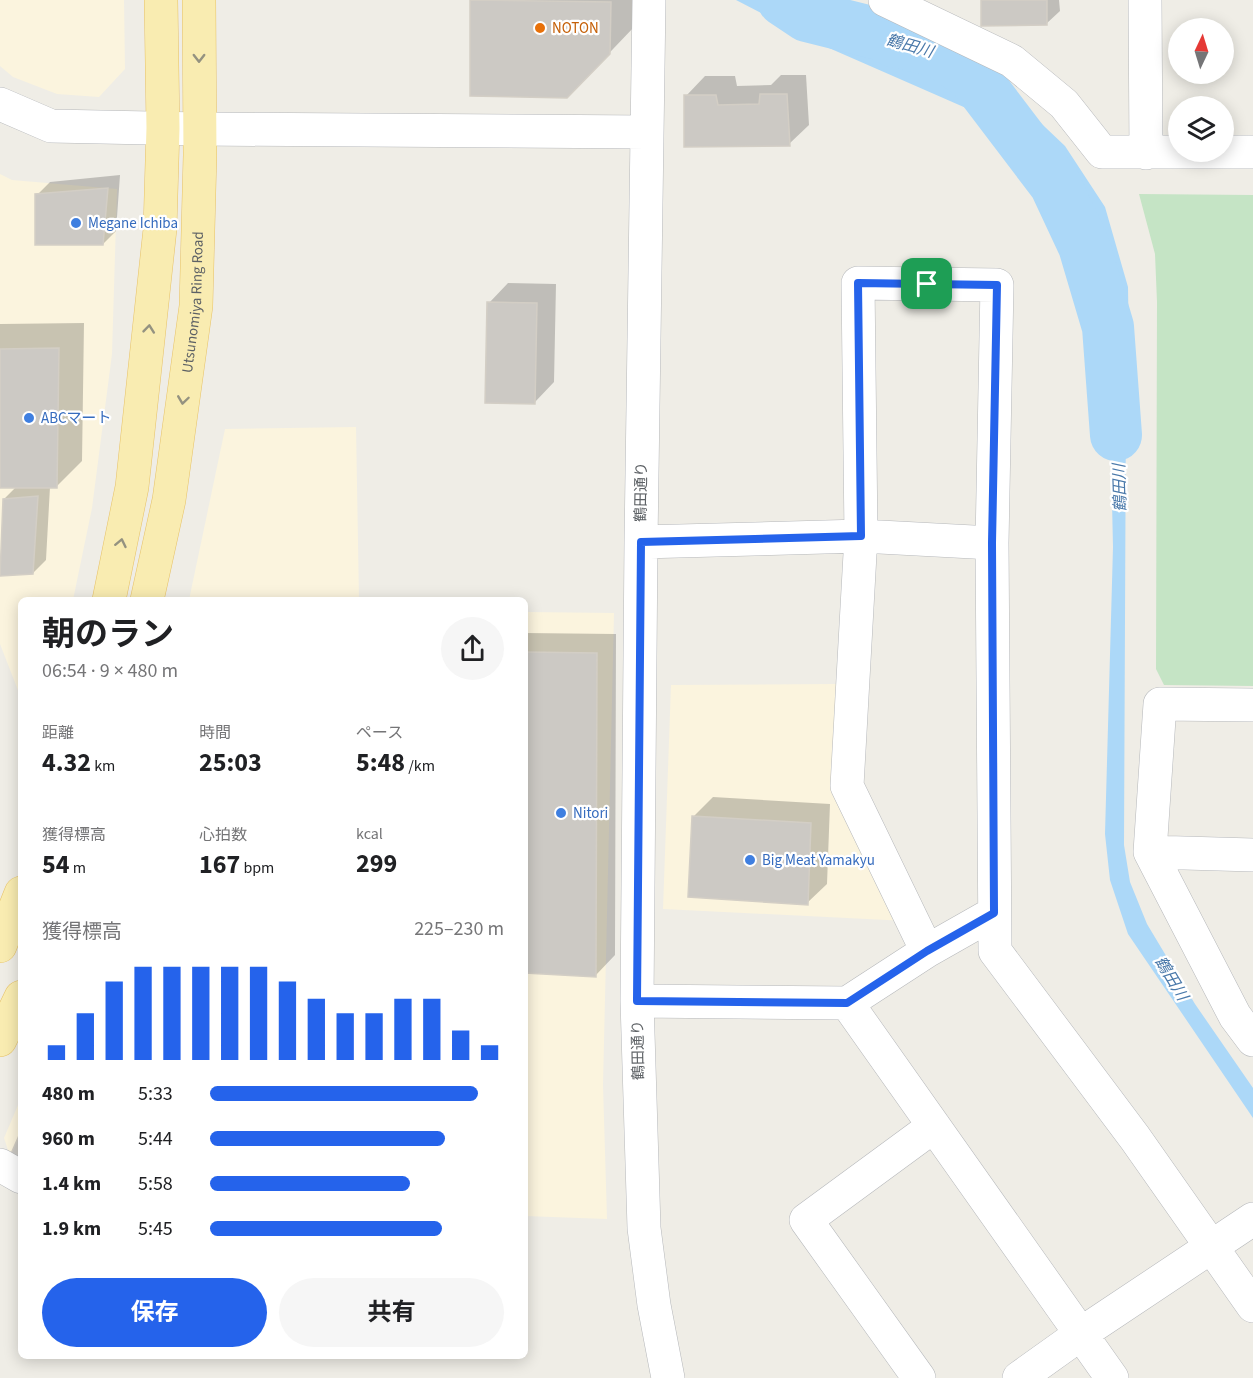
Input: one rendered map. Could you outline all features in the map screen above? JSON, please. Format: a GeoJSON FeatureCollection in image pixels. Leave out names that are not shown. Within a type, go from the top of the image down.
{"type":"FeatureCollection","features":[{"type":"Feature","properties":{"kind":"main road"},"geometry":{"type":"LineString","coordinates":[[110,597],[132,487],[160,229],[164,128],[161,0]]}},
{"type":"Feature","properties":{"kind":"main road","name":"Utsunomiya Ring Road"},"geometry":{"type":"LineString","coordinates":[[148,597],[169,501],[196,306],[200,129],[199,0]]}},
{"type":"Feature","properties":{"kind":"main road"},"geometry":{"type":"LineString","coordinates":[[0,946],[18,901]]}},
{"type":"Feature","properties":{"kind":"main road"},"geometry":{"type":"LineString","coordinates":[[0,1040],[18,1003]]}},
{"type":"Feature","properties":{"kind":"street","name":"鶴田通り"},"geometry":{"type":"LineString","coordinates":[[649,0],[637,1001],[644,1228],[654,1305],[668,1378]]}},
{"type":"Feature","properties":{"kind":"street"},"geometry":{"type":"LineString","coordinates":[[885,0],[1012,61],[1064,104],[1102,152],[1253,152]]}},
{"type":"Feature","properties":{"kind":"street"},"geometry":{"type":"LineString","coordinates":[[1144,0],[1146,153]]}},
{"type":"Feature","properties":{"kind":"street"},"geometry":{"type":"LineString","coordinates":[[0,104],[51,126],[646,132]]}},
{"type":"Feature","properties":{"kind":"street"},"geometry":{"type":"LineString","coordinates":[[927,951],[847,786],[861,536],[858,283],[997,285],[992,543],[994,951],[1135,1138],[1253,1306]]}},
{"type":"Feature","properties":{"kind":"street"},"geometry":{"type":"LineString","coordinates":[[641,542],[861,536],[992,543]]}},
{"type":"Feature","properties":{"kind":"street"},"geometry":{"type":"LineString","coordinates":[[1247,1024],[1150,852],[1160,704],[1253,705]]}},
{"type":"Feature","properties":{"kind":"street"},"geometry":{"type":"LineString","coordinates":[[1150,852],[1253,855]]}},
{"type":"Feature","properties":{"kind":"street"},"geometry":{"type":"LineString","coordinates":[[637,1001],[847,1003],[927,951],[994,913]]}},
{"type":"Feature","properties":{"kind":"street"},"geometry":{"type":"LineString","coordinates":[[847,1003],[1112,1378]]}},
{"type":"Feature","properties":{"kind":"street"},"geometry":{"type":"LineString","coordinates":[[919,1378],[806,1220],[934,1126]]}},
{"type":"Feature","properties":{"kind":"street"},"geometry":{"type":"LineString","coordinates":[[0,1165],[18,1175]]}},
{"type":"Feature","properties":{"kind":"street"},"geometry":{"type":"LineString","coordinates":[[1019,1378],[1082,1333],[1253,1219]]}},
{"type":"Feature","properties":{"kind":"shaded area"},"geometry":{"type":"Polygon","coordinates":[[[0,0],[124,0],[125,69],[99,97],[57,94],[13,77],[0,66],[0,0]]]}},
{"type":"Feature","properties":{"kind":"shaded area"},"geometry":{"type":"Polygon","coordinates":[[[0,174],[12,180],[117,189],[112,354],[92,508],[74,597],[18,597],[18,690],[0,644],[0,174]]]}},
{"type":"Feature","properties":{"kind":"shaded area"},"geometry":{"type":"Polygon","coordinates":[[[356,427],[359,597],[190,597],[225,429],[356,427]]]}},
{"type":"Feature","properties":{"kind":"shaded area"},"geometry":{"type":"Polygon","coordinates":[[[528,612],[614,613],[603,1085],[607,1219],[528,1216],[528,612]]]}},
{"type":"Feature","properties":{"kind":"shaded area"},"geometry":{"type":"Polygon","coordinates":[[[836,684],[831,787],[907,921],[663,909],[671,685],[836,684]]]}},
{"type":"Feature","properties":{"kind":"shaded area"},"geometry":{"type":"Polygon","coordinates":[[[18,1105],[18,1160],[10,1156],[4,1138],[18,1105]]]}},
{"type":"Feature","properties":{"kind":"green space"},"geometry":{"type":"Polygon","coordinates":[[[1139,194],[1253,195],[1253,686],[1164,685],[1156,669],[1157,302],[1155,254],[1139,194]]]}},
{"type":"Feature","properties":{"kind":"water"},"geometry":{"type":"Polygon","coordinates":[[[736,0],[822,0],[1008,92],[1065,146],[1105,207],[1128,287],[1124,845],[1130,882],[1147,924],[1195,1004],[1253,1088],[1253,1118],[1128,934],[1110,880],[1105,834],[1113,547],[1110,412],[1111,311],[1071,205],[1039,156],[1006,130],[966,108],[829,48],[736,0]]]}},
{"type":"Feature","properties":{"kind":"building","name":"NOTON"},"geometry":{"type":"Polygon","coordinates":[[[470,0],[611,2],[610,54],[567,98],[470,96],[470,0]]]}},
{"type":"Feature","properties":{"kind":"building"},"geometry":{"type":"Polygon","coordinates":[[[981,0],[1047,0],[1047,25],[981,26],[981,0]]]}},
{"type":"Feature","properties":{"kind":"building"},"geometry":{"type":"Polygon","coordinates":[[[760,94],[787,94],[790,146],[684,147],[684,95],[716,95],[718,105],[759,104],[760,94]]]}},
{"type":"Feature","properties":{"kind":"building"},"geometry":{"type":"Polygon","coordinates":[[[108,188],[103,245],[35,245],[35,194],[108,188]]]}},
{"type":"Feature","properties":{"kind":"building"},"geometry":{"type":"Polygon","coordinates":[[[487,302],[537,303],[535,404],[485,403],[487,302]]]}},
{"type":"Feature","properties":{"kind":"building","name":"ABCマート"},"geometry":{"type":"Polygon","coordinates":[[[59,348],[57,488],[0,488],[0,349],[59,348]]]}},
{"type":"Feature","properties":{"kind":"building"},"geometry":{"type":"Polygon","coordinates":[[[38,496],[33,574],[0,576],[3,499],[38,496]]]}},
{"type":"Feature","properties":{"kind":"building","name":"Nitori"},"geometry":{"type":"Polygon","coordinates":[[[528,652],[597,653],[596,977],[528,973],[528,652]]]}},
{"type":"Feature","properties":{"kind":"building","name":"Big Meat Yamakyu"},"geometry":{"type":"Polygon","coordinates":[[[692,816],[811,823],[808,905],[688,897],[692,816]]]}},
{"type":"Feature","properties":{"kind":"building"},"geometry":{"type":"Polygon","coordinates":[[[18,1138],[18,1160],[10,1156],[18,1138]]]}},
{"type":"Feature","properties":{"kind":"waterway","name":"鶴田川"},"geometry":{"type":"LineString","coordinates":[[783,0],[807,16],[939,52],[973,76],[1055,184],[1084,246],[1108,327],[1116,435]]}},
{"type":"Feature","properties":{"kind":"place","name":"NOTON"},"geometry":{"type":"Point","coordinates":[540,28]}},
{"type":"Feature","properties":{"kind":"place","name":"Megane Ichiba"},"geometry":{"type":"Point","coordinates":[76,223]}},
{"type":"Feature","properties":{"kind":"place","name":"ABCマート"},"geometry":{"type":"Point","coordinates":[29,418]}},
{"type":"Feature","properties":{"kind":"place","name":"Nitori"},"geometry":{"type":"Point","coordinates":[561,813]}},
{"type":"Feature","properties":{"kind":"place","name":"Big Meat Yamakyu"},"geometry":{"type":"Point","coordinates":[750,860]}},
{"type":"Feature","properties":{"kind":"route"},"geometry":{"type":"LineString","coordinates":[[858,283],[927,284],[997,285],[992,543],[994,913],[927,951],[847,1003],[637,1001],[641,542],[861,536],[858,283]]}}]}
